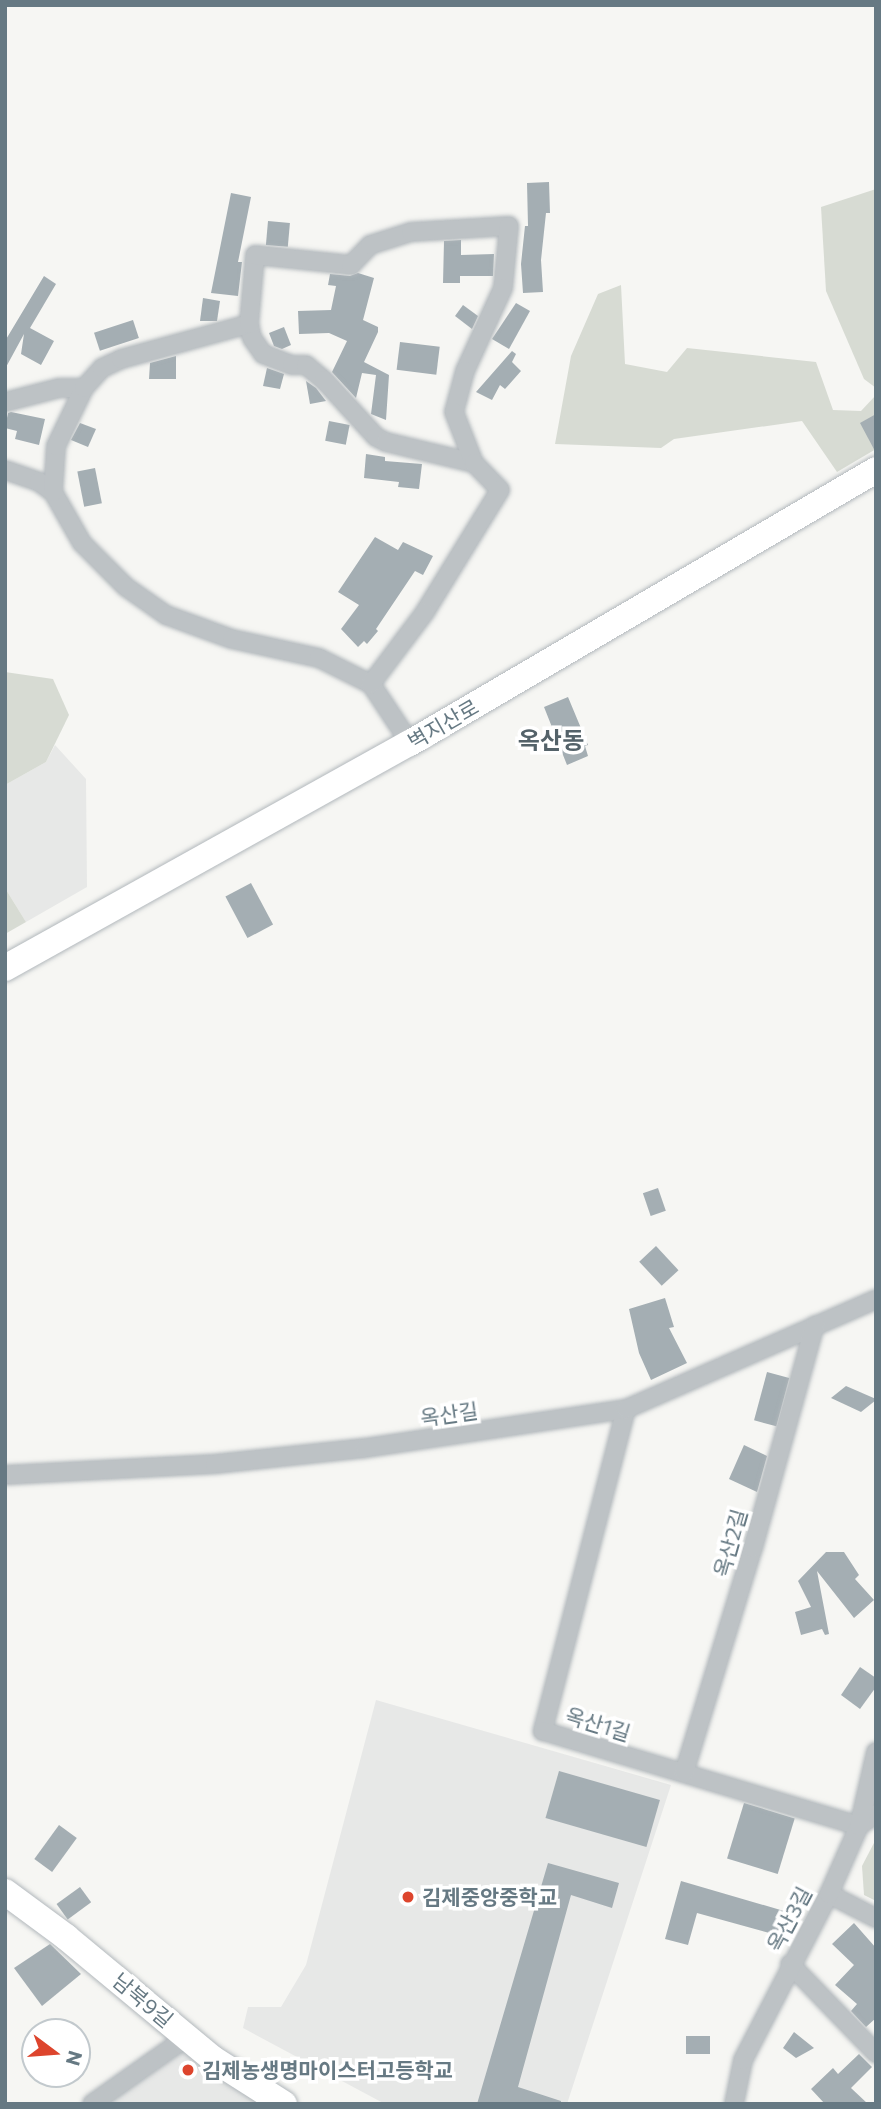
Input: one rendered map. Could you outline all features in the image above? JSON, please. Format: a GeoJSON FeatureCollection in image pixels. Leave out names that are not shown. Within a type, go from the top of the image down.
{"type":"FeatureCollection","features":[{"type":"Feature","properties":{"kind":"street"},"geometry":{"type":"LineString","coordinates":[[371,684],[425,612],[500,490],[474,463],[454,412],[465,371],[503,288],[509,226],[411,232],[370,245],[351,265],[255,255],[249,324],[252,338],[263,354],[292,365],[306,365],[324,380],[376,437],[386,442],[474,463]]}},
{"type":"Feature","properties":{"kind":"street"},"geometry":{"type":"LineString","coordinates":[[53,492],[56,446],[84,388],[102,368],[121,359],[249,324]]}},
{"type":"Feature","properties":{"kind":"street"},"geometry":{"type":"LineString","coordinates":[[5,402],[59,388],[84,388]]}},
{"type":"Feature","properties":{"kind":"street"},"geometry":{"type":"LineString","coordinates":[[5,470],[39,482],[53,492],[82,544],[126,587],[166,615],[232,639],[319,658],[371,684],[410,743]]}},
{"type":"Feature","properties":{"kind":"street","name":"벽지산로"},"geometry":{"type":"LineString","coordinates":[[5,968],[410,743],[876,470]]}},
{"type":"Feature","properties":{"kind":"street","name":"옥산길"},"geometry":{"type":"LineString","coordinates":[[5,1475],[229,1463],[405,1443],[626,1409],[875,1300]]}},
{"type":"Feature","properties":{"kind":"street","name":"옥산2길"},"geometry":{"type":"LineString","coordinates":[[684,1773],[753,1548],[815,1325]]}},
{"type":"Feature","properties":{"kind":"street","name":"옥산1길"},"geometry":{"type":"LineString","coordinates":[[626,1409],[543,1731],[859,1826]]}},
{"type":"Feature","properties":{"kind":"street","name":"옥산3길"},"geometry":{"type":"LineString","coordinates":[[734,2104],[743,2060],[790,1964],[829,1894],[859,1826],[876,1752]]}},
{"type":"Feature","properties":{"kind":"street"},"geometry":{"type":"LineString","coordinates":[[859,1826],[876,1814]]}},
{"type":"Feature","properties":{"kind":"street","name":"남북9길"},"geometry":{"type":"LineString","coordinates":[[5,1892],[66,1937],[213,2059],[284,2104]]}},
{"type":"Feature","properties":{"kind":"street"},"geometry":{"type":"LineString","coordinates":[[829,1894],[876,1917]]}},
{"type":"Feature","properties":{"kind":"street"},"geometry":{"type":"LineString","coordinates":[[790,1964],[876,2053]]}},
{"type":"Feature","properties":{"kind":"street"},"geometry":{"type":"LineString","coordinates":[[92,2104],[187,2037]]}},
{"type":"Feature","properties":{"kind":"shaded area"},"geometry":{"type":"Polygon","coordinates":[[[876,189],[876,388],[864,379],[826,291],[821,207],[876,189]]]}},
{"type":"Feature","properties":{"kind":"shaded area"},"geometry":{"type":"Polygon","coordinates":[[[621,285],[625,364],[667,372],[687,348],[816,362],[833,410],[861,411],[876,395],[876,449],[837,472],[802,421],[674,439],[661,448],[555,444],[571,356],[598,294],[621,285]]]}},
{"type":"Feature","properties":{"kind":"shaded area"},"geometry":{"type":"Polygon","coordinates":[[[5,672],[53,679],[69,715],[46,762],[5,785],[5,672]]]}},
{"type":"Feature","properties":{"kind":"shaded area"},"geometry":{"type":"Polygon","coordinates":[[[55,745],[86,779],[87,887],[26,922],[5,888],[5,785],[46,762],[55,745]]]}},
{"type":"Feature","properties":{"kind":"shaded area"},"geometry":{"type":"Polygon","coordinates":[[[5,888],[26,922],[5,934],[5,888]]]}},
{"type":"Feature","properties":{"kind":"shaded area","name":"김제중앙중학교"},"geometry":{"type":"Polygon","coordinates":[[[376,1700],[671,1785],[567,2104],[385,2104],[243,2028],[248,2007],[281,2007],[306,1965],[376,1700]]]}},
{"type":"Feature","properties":{"kind":"shaded area"},"geometry":{"type":"Polygon","coordinates":[[[876,1839],[876,1901],[864,1895],[862,1866],[876,1839]]]}},
{"type":"Feature","properties":{"kind":"shaded area","name":"김제농생명마이스터고등학교"},"geometry":{"type":"Polygon","coordinates":[[[187,2037],[285,2104],[92,2104],[187,2037]]]}},
{"type":"Feature","properties":{"kind":"building"},"geometry":{"type":"Polygon","coordinates":[[[549,182],[550,213],[546,213],[541,260],[543,292],[523,293],[521,264],[525,226],[528,226],[527,183],[549,182]]]}},
{"type":"Feature","properties":{"kind":"building"},"geometry":{"type":"Polygon","coordinates":[[[231,193],[251,197],[238,262],[242,262],[238,296],[211,293],[231,193]]]}},
{"type":"Feature","properties":{"kind":"building"},"geometry":{"type":"Polygon","coordinates":[[[268,221],[290,223],[288,247],[266,245],[268,221]]]}},
{"type":"Feature","properties":{"kind":"building"},"geometry":{"type":"Polygon","coordinates":[[[461,240],[461,255],[494,254],[493,276],[460,276],[460,283],[443,283],[444,241],[461,240]]]}},
{"type":"Feature","properties":{"kind":"building"},"geometry":{"type":"Polygon","coordinates":[[[358,273],[374,278],[363,320],[378,327],[378,332],[364,362],[389,375],[386,420],[371,414],[376,375],[362,373],[356,398],[332,372],[347,341],[329,333],[299,334],[298,311],[331,310],[336,286],[328,285],[330,274],[350,276],[358,273]]]}},
{"type":"Feature","properties":{"kind":"building"},"geometry":{"type":"Polygon","coordinates":[[[44,276],[56,284],[30,328],[54,341],[41,365],[21,354],[24,334],[5,369],[5,341],[44,276]]]}},
{"type":"Feature","properties":{"kind":"building"},"geometry":{"type":"Polygon","coordinates":[[[203,298],[220,301],[217,321],[200,321],[203,298]]]}},
{"type":"Feature","properties":{"kind":"building"},"geometry":{"type":"Polygon","coordinates":[[[516,303],[530,311],[509,349],[492,339],[516,303]]]}},
{"type":"Feature","properties":{"kind":"building"},"geometry":{"type":"Polygon","coordinates":[[[463,305],[478,316],[472,329],[455,316],[463,305]]]}},
{"type":"Feature","properties":{"kind":"building"},"geometry":{"type":"Polygon","coordinates":[[[133,320],[139,338],[100,351],[94,333],[133,320]]]}},
{"type":"Feature","properties":{"kind":"building"},"geometry":{"type":"Polygon","coordinates":[[[284,327],[291,345],[282,349],[274,346],[269,333],[284,327]]]}},
{"type":"Feature","properties":{"kind":"building"},"geometry":{"type":"Polygon","coordinates":[[[400,342],[440,347],[436,375],[397,370],[400,342]]]}},
{"type":"Feature","properties":{"kind":"building"},"geometry":{"type":"Polygon","coordinates":[[[512,351],[516,354],[512,362],[521,371],[505,389],[500,385],[492,400],[476,392],[512,351]]]}},
{"type":"Feature","properties":{"kind":"building"},"geometry":{"type":"Polygon","coordinates":[[[176,356],[176,379],[149,379],[150,363],[176,356]]]}},
{"type":"Feature","properties":{"kind":"building"},"geometry":{"type":"Polygon","coordinates":[[[267,368],[284,374],[280,389],[263,386],[267,368]]]}},
{"type":"Feature","properties":{"kind":"building"},"geometry":{"type":"Polygon","coordinates":[[[306,381],[316,388],[326,401],[310,404],[306,381]]]}},
{"type":"Feature","properties":{"kind":"building"},"geometry":{"type":"Polygon","coordinates":[[[8,413],[45,419],[39,445],[15,439],[17,431],[5,428],[8,413]]]}},
{"type":"Feature","properties":{"kind":"building"},"geometry":{"type":"Polygon","coordinates":[[[876,414],[876,453],[860,423],[876,414]]]}},
{"type":"Feature","properties":{"kind":"building"},"geometry":{"type":"Polygon","coordinates":[[[329,421],[350,425],[346,445],[325,441],[329,421]]]}},
{"type":"Feature","properties":{"kind":"building"},"geometry":{"type":"Polygon","coordinates":[[[80,423],[96,429],[88,447],[71,440],[80,423]]]}},
{"type":"Feature","properties":{"kind":"building"},"geometry":{"type":"Polygon","coordinates":[[[366,454],[385,457],[385,461],[422,464],[419,489],[398,487],[399,482],[364,478],[366,454]]]}},
{"type":"Feature","properties":{"kind":"building"},"geometry":{"type":"Polygon","coordinates":[[[95,468],[102,503],[84,507],[77,471],[95,468]]]}},
{"type":"Feature","properties":{"kind":"building"},"geometry":{"type":"Polygon","coordinates":[[[375,537],[398,550],[403,542],[433,556],[423,575],[415,571],[376,629],[378,631],[367,644],[364,641],[358,647],[341,629],[359,605],[338,592],[375,537]]]}},
{"type":"Feature","properties":{"kind":"building"},"geometry":{"type":"Polygon","coordinates":[[[568,697],[588,745],[585,746],[588,756],[567,765],[544,707],[568,697]]]}},
{"type":"Feature","properties":{"kind":"building"},"geometry":{"type":"Polygon","coordinates":[[[251,883],[273,924],[247,938],[225,897],[251,883]]]}},
{"type":"Feature","properties":{"kind":"building"},"geometry":{"type":"Polygon","coordinates":[[[658,1188],[666,1211],[651,1216],[643,1193],[658,1188]]]}},
{"type":"Feature","properties":{"kind":"building"},"geometry":{"type":"Polygon","coordinates":[[[656,1246],[679,1270],[662,1286],[639,1262],[656,1246]]]}},
{"type":"Feature","properties":{"kind":"building"},"geometry":{"type":"Polygon","coordinates":[[[665,1298],[674,1327],[669,1328],[687,1363],[651,1380],[639,1353],[629,1309],[665,1298]]]}},
{"type":"Feature","properties":{"kind":"building"},"geometry":{"type":"Polygon","coordinates":[[[767,1372],[789,1378],[776,1426],[754,1420],[767,1372]]]}},
{"type":"Feature","properties":{"kind":"building"},"geometry":{"type":"Polygon","coordinates":[[[846,1386],[876,1400],[861,1412],[831,1398],[846,1386]]]}},
{"type":"Feature","properties":{"kind":"building"},"geometry":{"type":"Polygon","coordinates":[[[744,1445],[767,1456],[757,1492],[729,1479],[744,1445]]]}},
{"type":"Feature","properties":{"kind":"building"},"geometry":{"type":"Polygon","coordinates":[[[826,1552],[844,1552],[859,1575],[855,1579],[874,1600],[854,1618],[817,1571],[829,1634],[825,1635],[822,1629],[801,1635],[795,1612],[811,1607],[798,1581],[826,1552]]]}},
{"type":"Feature","properties":{"kind":"building"},"geometry":{"type":"Polygon","coordinates":[[[860,1667],[876,1678],[876,1687],[860,1709],[841,1695],[860,1667]]]}},
{"type":"Feature","properties":{"kind":"building"},"geometry":{"type":"Polygon","coordinates":[[[559,1771],[660,1800],[646,1847],[545,1818],[559,1771]]]}},
{"type":"Feature","properties":{"kind":"building"},"geometry":{"type":"Polygon","coordinates":[[[744,1803],[795,1818],[778,1874],[727,1858],[744,1803]]]}},
{"type":"Feature","properties":{"kind":"building"},"geometry":{"type":"Polygon","coordinates":[[[59,1825],[77,1838],[52,1872],[34,1859],[59,1825]]]}},
{"type":"Feature","properties":{"kind":"building"},"geometry":{"type":"Polygon","coordinates":[[[548,1863],[619,1883],[612,1908],[571,1895],[518,2087],[561,2101],[561,2104],[477,2104],[548,1863]]]}},
{"type":"Feature","properties":{"kind":"building"},"geometry":{"type":"Polygon","coordinates":[[[681,1881],[784,1911],[777,1935],[697,1913],[688,1945],[665,1939],[681,1881]]]}},
{"type":"Feature","properties":{"kind":"building"},"geometry":{"type":"Polygon","coordinates":[[[80,1887],[91,1902],[68,1919],[57,1904],[80,1887]]]}},
{"type":"Feature","properties":{"kind":"building"},"geometry":{"type":"Polygon","coordinates":[[[854,1923],[876,1948],[876,2018],[866,2027],[851,2011],[857,2004],[835,1985],[854,1965],[832,1944],[854,1923]]]}},
{"type":"Feature","properties":{"kind":"building"},"geometry":{"type":"Polygon","coordinates":[[[50,1944],[81,1974],[42,2006],[14,1968],[50,1944]]]}},
{"type":"Feature","properties":{"kind":"building"},"geometry":{"type":"Polygon","coordinates":[[[794,2032],[814,2048],[796,2058],[783,2048],[794,2032]]]}},
{"type":"Feature","properties":{"kind":"building"},"geometry":{"type":"Polygon","coordinates":[[[686,2036],[710,2036],[710,2054],[686,2054],[686,2036]]]}},
{"type":"Feature","properties":{"kind":"building"},"geometry":{"type":"Polygon","coordinates":[[[859,2054],[872,2067],[851,2088],[868,2104],[825,2104],[811,2089],[833,2068],[838,2074],[859,2054]]]}},
{"type":"Feature","properties":{"kind":"place","name":"김제중앙중학교"},"geometry":{"type":"Point","coordinates":[408,1897]}},
{"type":"Feature","properties":{"kind":"place","name":"김제농생명마이스터고등학교"},"geometry":{"type":"Point","coordinates":[188,2070]}},
{"type":"Feature","properties":{"kind":"district","name":"옥산동"},"geometry":{"type":"Point","coordinates":[551,740]}}]}
